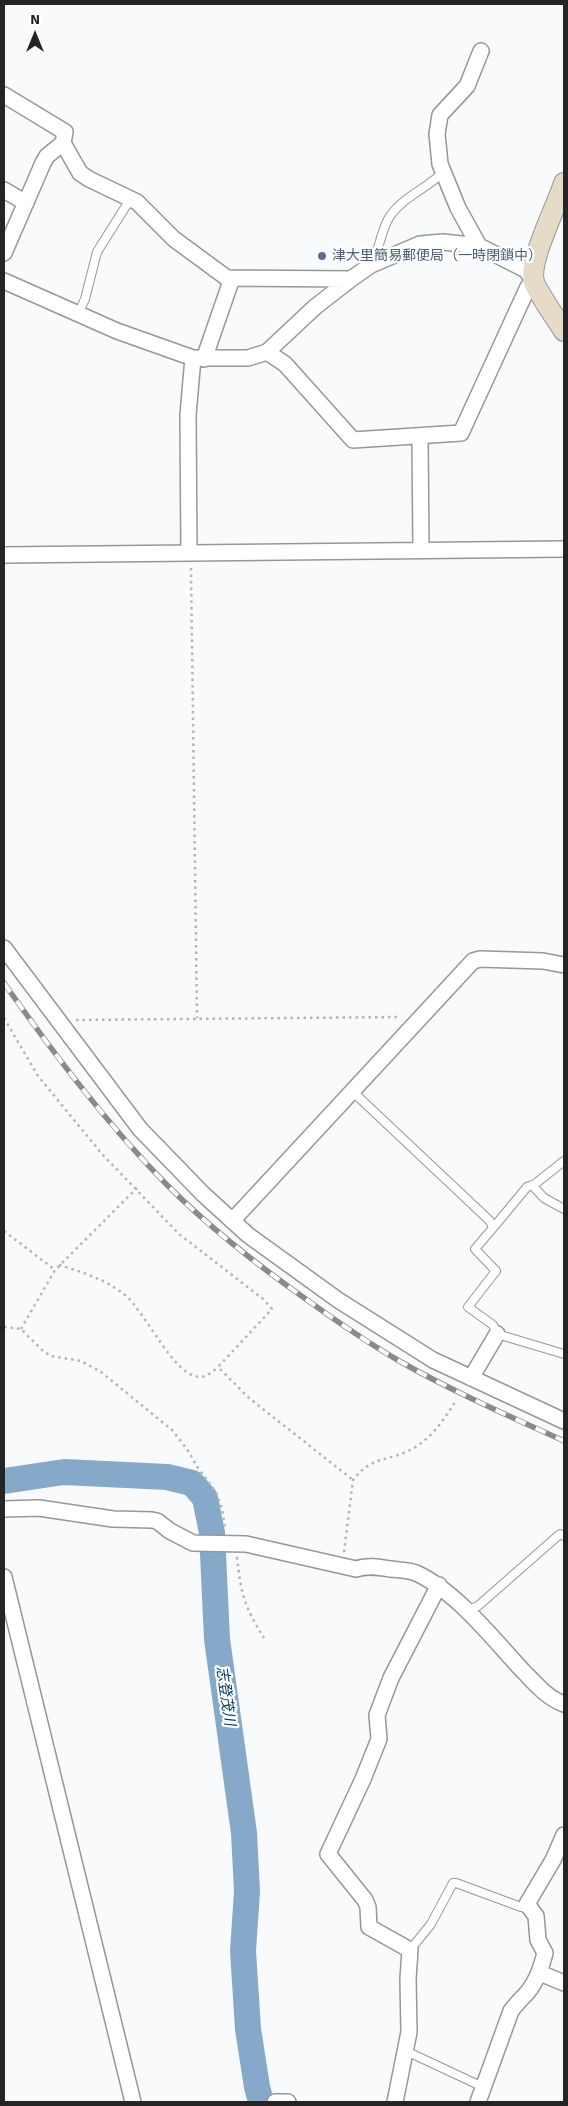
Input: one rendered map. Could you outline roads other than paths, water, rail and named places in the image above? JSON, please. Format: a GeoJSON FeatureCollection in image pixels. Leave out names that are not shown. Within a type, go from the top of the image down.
{"type":"FeatureCollection","features":[{"type":"Feature","properties":{"kind":"main road"},"geometry":{"type":"LineString","coordinates":[[563,195],[533,264],[534,282],[564,331]]}},
{"type":"Feature","properties":{"kind":"street"},"geometry":{"type":"LineString","coordinates":[[479,246],[458,208],[440,164],[437,134],[440,115],[468,86],[481,51]]}},
{"type":"Feature","properties":{"kind":"street"},"geometry":{"type":"LineString","coordinates":[[4,95],[65,132],[63,143],[80,173],[88,179],[137,202],[181,245],[227,278],[351,279]]}},
{"type":"Feature","properties":{"kind":"street"},"geometry":{"type":"LineString","coordinates":[[4,252],[43,163],[47,156],[63,143]]}},
{"type":"Feature","properties":{"kind":"street"},"geometry":{"type":"LineString","coordinates":[[4,190],[26,203]]}},
{"type":"Feature","properties":{"kind":"street"},"geometry":{"type":"LineString","coordinates":[[5,284],[117,331],[199,358],[248,358],[267,352],[316,307],[372,265],[420,244],[443,242],[479,246],[526,270],[534,282],[528,287],[461,433],[353,440],[285,364],[267,352]]}},
{"type":"Feature","properties":{"kind":"street"},"geometry":{"type":"LineString","coordinates":[[190,553],[188,414],[199,358],[230,284],[230,278]]}},
{"type":"Feature","properties":{"kind":"street"},"geometry":{"type":"LineString","coordinates":[[420,436],[421,551]]}},
{"type":"Feature","properties":{"kind":"street"},"geometry":{"type":"LineString","coordinates":[[4,555],[564,549]]}},
{"type":"Feature","properties":{"kind":"street"},"geometry":{"type":"LineString","coordinates":[[4,948],[140,1129],[232,1221],[285,1263],[338,1300],[433,1360],[564,1421]]}},
{"type":"Feature","properties":{"kind":"street"},"geometry":{"type":"LineString","coordinates":[[232,1221],[419,1016],[472,961],[480,959],[543,961],[564,964]]}},
{"type":"Feature","properties":{"kind":"street"},"geometry":{"type":"LineString","coordinates":[[471,1378],[497,1334]]}},
{"type":"Feature","properties":{"kind":"street"},"geometry":{"type":"LineString","coordinates":[[4,1509],[39,1508],[113,1520],[157,1521],[170,1531],[193,1543],[230,1543],[276,1549],[356,1569],[362,1566],[415,1572],[439,1585],[540,1689],[555,1701],[564,1704]]}},
{"type":"Feature","properties":{"kind":"street"},"geometry":{"type":"LineString","coordinates":[[4,1577],[133,2102]]}},
{"type":"Feature","properties":{"kind":"street"},"geometry":{"type":"LineString","coordinates":[[395,2102],[409,2032],[408,1979],[410,1950],[369,1927],[368,1907],[365,1900],[328,1854],[379,1740],[377,1715],[391,1678],[439,1585]]}},
{"type":"Feature","properties":{"kind":"street"},"geometry":{"type":"LineString","coordinates":[[478,2102],[482,2087],[512,2011],[517,2002],[528,1992],[540,1973],[545,1953],[538,1940],[536,1916],[527,1904],[553,1860],[564,1836]]}},
{"type":"Feature","properties":{"kind":"street"},"geometry":{"type":"LineString","coordinates":[[540,1973],[564,1983]]}},
{"type":"Feature","properties":{"kind":"street"},"geometry":{"type":"LineString","coordinates":[[276,2102],[288,2102]]}},
{"type":"Feature","properties":{"kind":"lane"},"geometry":{"type":"LineString","coordinates":[[372,265],[384,228],[392,214],[412,194],[433,183],[443,172]]}},
{"type":"Feature","properties":{"kind":"lane"},"geometry":{"type":"LineString","coordinates":[[78,314],[85,300],[98,252],[131,198]]}},
{"type":"Feature","properties":{"kind":"lane"},"geometry":{"type":"LineString","coordinates":[[352,1091],[490,1221],[493,1228]]}},
{"type":"Feature","properties":{"kind":"lane"},"geometry":{"type":"LineString","coordinates":[[564,1160],[554,1170],[526,1187],[475,1249],[496,1271],[468,1307],[493,1325],[497,1334],[564,1354]]}},
{"type":"Feature","properties":{"kind":"lane"},"geometry":{"type":"LineString","coordinates":[[532,1185],[544,1198],[564,1209]]}},
{"type":"Feature","properties":{"kind":"lane"},"geometry":{"type":"LineString","coordinates":[[466,1611],[478,1606],[560,1534],[564,1536]]}},
{"type":"Feature","properties":{"kind":"lane"},"geometry":{"type":"LineString","coordinates":[[410,1950],[431,1924],[453,1883],[531,1909]]}},
{"type":"Feature","properties":{"kind":"lane"},"geometry":{"type":"LineString","coordinates":[[406,2051],[482,2087]]}},
{"type":"Feature","properties":{"kind":"waterway","name":"志登茂川"},"geometry":{"type":"LineString","coordinates":[[4,1481],[64,1472],[167,1477],[192,1483],[205,1498],[212,1533],[217,1639],[244,1833],[247,1891],[243,1951],[248,2029],[261,2102]]}},
{"type":"Feature","properties":{"kind":"railway"},"geometry":{"type":"LineString","coordinates":[[4,983],[61,1062],[123,1137],[167,1185],[236,1247],[332,1318],[401,1362],[461,1394],[564,1441]]}},
{"type":"Feature","properties":{"kind":"place","name":"津大里簡易郵便局（一時閉鎖中）"},"geometry":{"type":"Point","coordinates":[322,256]}}]}
